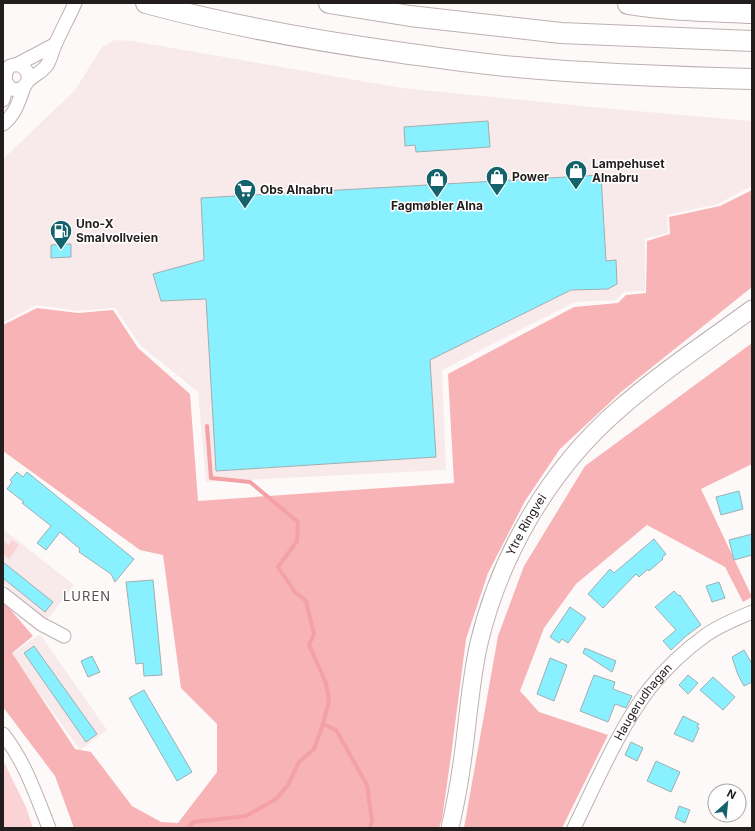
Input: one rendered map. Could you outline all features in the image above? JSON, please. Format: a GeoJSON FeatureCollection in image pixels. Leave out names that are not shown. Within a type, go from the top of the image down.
{"type":"FeatureCollection","features":[{"type":"Feature","properties":{"kind":"highway"},"geometry":{"type":"LineString","coordinates":[[146,3],[221,21],[300,37],[355,47],[449,60],[514,67],[595,73],[752,79]]}},
{"type":"Feature","properties":{"kind":"highway"},"geometry":{"type":"LineString","coordinates":[[329,3],[410,16],[561,33],[752,41]]}},
{"type":"Feature","properties":{"kind":"highway"},"geometry":{"type":"LineString","coordinates":[[626,4],[656,9],[684,11],[752,13]]}},
{"type":"Feature","properties":{"kind":"main road","name":"Ytre Ringvei"},"geometry":{"type":"LineString","coordinates":[[450,828],[459,782],[479,644],[497,584],[514,545],[525,525],[535,508],[565,467],[608,419],[657,378],[752,309]]}},
{"type":"Feature","properties":{"kind":"street"},"geometry":{"type":"LineString","coordinates":[[5,80],[16,89],[26,84],[43,69],[48,63],[54,45],[75,3]]}},
{"type":"Feature","properties":{"kind":"street"},"geometry":{"type":"LineString","coordinates":[[3,100],[6,70],[12,62],[54,45]]}},
{"type":"Feature","properties":{"kind":"street"},"geometry":{"type":"LineString","coordinates":[[3,124],[10,119],[16,109],[26,84],[28,72],[22,66],[12,62]]}},
{"type":"Feature","properties":{"kind":"street"},"geometry":{"type":"LineString","coordinates":[[3,594],[41,624],[64,636]]}},
{"type":"Feature","properties":{"kind":"street","name":"Haugerudhagan"},"geometry":{"type":"LineString","coordinates":[[574,828],[615,746],[637,707],[650,689],[672,663],[706,635],[723,624],[752,612]]}},
{"type":"Feature","properties":{"kind":"street"},"geometry":{"type":"LineString","coordinates":[[3,734],[25,769],[48,828]]}},
{"type":"Feature","properties":{"kind":"shaded area"},"geometry":{"type":"Polygon","coordinates":[[[115,40],[132,41],[402,88],[752,121],[752,186],[718,204],[667,215],[668,233],[645,239],[645,291],[624,292],[616,300],[575,302],[442,370],[446,470],[206,482],[198,392],[141,346],[115,308],[78,311],[36,305],[3,323],[3,159],[75,90],[102,47],[115,40]]]}},
{"type":"Feature","properties":{"kind":"shaded area"},"geometry":{"type":"Polygon","coordinates":[[[752,190],[752,287],[621,392],[560,449],[525,501],[488,573],[466,639],[442,819],[439,828],[74,828],[55,776],[3,707],[3,601],[33,636],[12,653],[75,749],[91,752],[132,806],[161,822],[178,823],[217,772],[217,724],[181,688],[163,555],[140,550],[3,451],[3,325],[37,308],[78,313],[113,310],[138,348],[190,394],[198,501],[454,483],[448,374],[574,307],[618,303],[626,295],[646,293],[647,241],[670,234],[669,217],[720,206],[752,190]]]}},
{"type":"Feature","properties":{"kind":"shaded area"},"geometry":{"type":"Polygon","coordinates":[[[752,343],[752,464],[701,489],[752,597],[743,602],[725,567],[647,525],[576,584],[544,628],[520,691],[539,712],[608,735],[562,828],[464,828],[498,636],[524,566],[585,466],[752,343]]]}},
{"type":"Feature","properties":{"kind":"shaded area"},"geometry":{"type":"Polygon","coordinates":[[[3,529],[74,585],[47,620],[3,583],[3,529]]]}},
{"type":"Feature","properties":{"kind":"shaded area"},"geometry":{"type":"Polygon","coordinates":[[[12,540],[19,545],[9,559],[3,554],[3,541],[9,545],[12,540]]]}},
{"type":"Feature","properties":{"kind":"shaded area"},"geometry":{"type":"Polygon","coordinates":[[[40,634],[107,730],[80,750],[11,654],[40,634]]]}},
{"type":"Feature","properties":{"kind":"shaded area"},"geometry":{"type":"Polygon","coordinates":[[[3,760],[26,807],[33,828],[3,828],[3,760]]]}},
{"type":"Feature","properties":{"kind":"building"},"geometry":{"type":"Polygon","coordinates":[[[488,121],[490,147],[416,152],[415,145],[405,146],[404,127],[488,121]]]}},
{"type":"Feature","properties":{"kind":"building"},"geometry":{"type":"Polygon","coordinates":[[[601,175],[606,261],[616,260],[617,284],[608,289],[571,290],[430,360],[436,457],[216,471],[206,299],[161,301],[153,274],[204,260],[201,198],[601,175]]]}},
{"type":"Feature","properties":{"kind":"building","name":"Uno-X Smalvollveien"},"geometry":{"type":"Polygon","coordinates":[[[71,244],[71,257],[51,258],[51,245],[71,244]]]}},
{"type":"Feature","properties":{"kind":"building"},"geometry":{"type":"Polygon","coordinates":[[[17,472],[23,477],[27,472],[134,559],[115,582],[111,574],[79,552],[80,549],[60,532],[46,550],[37,543],[51,526],[7,489],[12,482],[10,480],[17,472]]]}},
{"type":"Feature","properties":{"kind":"building"},"geometry":{"type":"Polygon","coordinates":[[[739,491],[743,509],[721,515],[716,497],[739,491]]]}},
{"type":"Feature","properties":{"kind":"building"},"geometry":{"type":"Polygon","coordinates":[[[752,534],[752,555],[734,560],[729,540],[752,534]]]}},
{"type":"Feature","properties":{"kind":"building"},"geometry":{"type":"Polygon","coordinates":[[[654,539],[666,554],[662,558],[663,559],[649,571],[648,569],[639,577],[636,574],[603,608],[588,594],[610,569],[614,573],[654,539]]]}},
{"type":"Feature","properties":{"kind":"building"},"geometry":{"type":"Polygon","coordinates":[[[3,562],[53,602],[45,612],[3,578],[3,562]]]}},
{"type":"Feature","properties":{"kind":"building"},"geometry":{"type":"Polygon","coordinates":[[[153,580],[162,675],[144,676],[143,663],[136,664],[126,582],[153,580]]]}},
{"type":"Feature","properties":{"kind":"building"},"geometry":{"type":"Polygon","coordinates":[[[719,582],[725,598],[712,602],[706,586],[719,582]]]}},
{"type":"Feature","properties":{"kind":"building"},"geometry":{"type":"Polygon","coordinates":[[[674,591],[679,596],[680,595],[701,625],[671,650],[663,641],[676,630],[655,607],[674,591]]]}},
{"type":"Feature","properties":{"kind":"building"},"geometry":{"type":"Polygon","coordinates":[[[570,607],[586,618],[568,643],[562,639],[559,643],[550,637],[570,607]]]}},
{"type":"Feature","properties":{"kind":"building"},"geometry":{"type":"Polygon","coordinates":[[[34,646],[97,734],[86,742],[24,653],[34,646]]]}},
{"type":"Feature","properties":{"kind":"building"},"geometry":{"type":"Polygon","coordinates":[[[585,648],[616,661],[612,672],[583,653],[585,648]]]}},
{"type":"Feature","properties":{"kind":"building"},"geometry":{"type":"Polygon","coordinates":[[[744,650],[752,664],[752,682],[744,686],[738,675],[732,657],[744,650]]]}},
{"type":"Feature","properties":{"kind":"building"},"geometry":{"type":"Polygon","coordinates":[[[92,656],[100,672],[88,677],[81,661],[92,656]]]}},
{"type":"Feature","properties":{"kind":"building"},"geometry":{"type":"Polygon","coordinates":[[[550,658],[567,665],[554,701],[537,694],[550,658]]]}},
{"type":"Feature","properties":{"kind":"building"},"geometry":{"type":"Polygon","coordinates":[[[594,675],[615,682],[613,689],[632,696],[626,708],[615,704],[608,722],[580,711],[594,675]]]}},
{"type":"Feature","properties":{"kind":"building"},"geometry":{"type":"Polygon","coordinates":[[[688,675],[698,683],[688,694],[679,685],[688,675]]]}},
{"type":"Feature","properties":{"kind":"building"},"geometry":{"type":"Polygon","coordinates":[[[713,677],[735,697],[723,710],[700,690],[713,677]]]}},
{"type":"Feature","properties":{"kind":"building"},"geometry":{"type":"Polygon","coordinates":[[[144,690],[192,772],[177,781],[129,698],[144,690]]]}},
{"type":"Feature","properties":{"kind":"building"},"geometry":{"type":"Polygon","coordinates":[[[683,716],[699,724],[697,727],[699,728],[693,742],[674,734],[683,716]]]}},
{"type":"Feature","properties":{"kind":"building"},"geometry":{"type":"Polygon","coordinates":[[[631,742],[643,748],[637,761],[625,755],[631,742]]]}},
{"type":"Feature","properties":{"kind":"building"},"geometry":{"type":"Polygon","coordinates":[[[656,761],[680,772],[671,792],[647,781],[656,761]]]}},
{"type":"Feature","properties":{"kind":"building"},"geometry":{"type":"Polygon","coordinates":[[[679,806],[690,810],[685,823],[675,818],[679,806]]]}},
{"type":"Feature","properties":{"kind":"waterway"},"geometry":{"type":"LineString","coordinates":[[207,426],[211,478],[250,482],[298,522],[297,541],[278,567],[295,592],[306,601],[314,634],[309,645],[326,683],[329,701],[323,724],[336,730],[367,785],[372,821],[370,828]]}},
{"type":"Feature","properties":{"kind":"waterway"},"geometry":{"type":"LineString","coordinates":[[188,828],[193,822],[246,816],[276,799],[288,785],[299,762],[314,749],[323,724]]}},
{"type":"Feature","properties":{"kind":"place","name":"Lampehuset Alnabru"},"geometry":{"type":"Point","coordinates":[576,190]}},
{"type":"Feature","properties":{"kind":"place","name":"Power"},"geometry":{"type":"Point","coordinates":[497,196]}},
{"type":"Feature","properties":{"kind":"place","name":"Fagmøbler Alna"},"geometry":{"type":"Point","coordinates":[437,198]}},
{"type":"Feature","properties":{"kind":"place","name":"Obs Alnabru"},"geometry":{"type":"Point","coordinates":[245,210]}},
{"type":"Feature","properties":{"kind":"place","name":"Uno-X Smalvollveien"},"geometry":{"type":"Point","coordinates":[61,250]}},
{"type":"Feature","properties":{"kind":"district","name":"LUREN"},"geometry":{"type":"Point","coordinates":[87,596]}}]}
